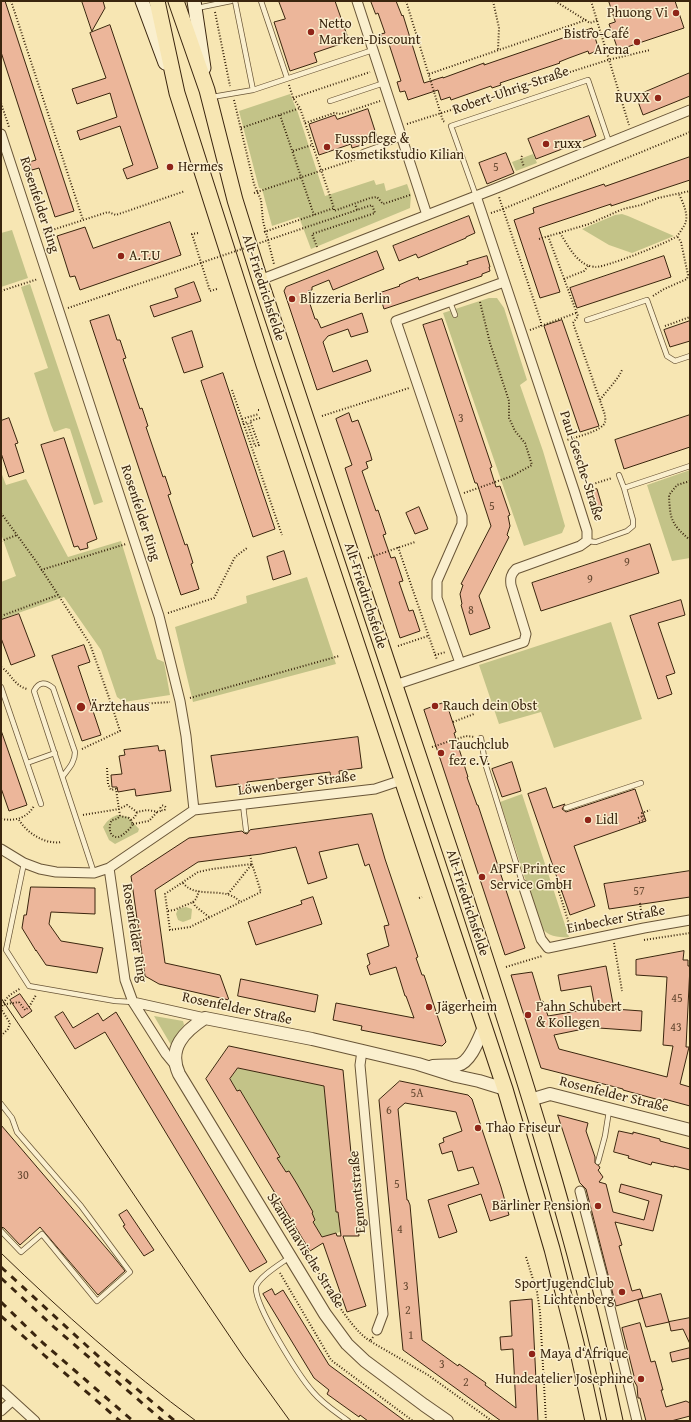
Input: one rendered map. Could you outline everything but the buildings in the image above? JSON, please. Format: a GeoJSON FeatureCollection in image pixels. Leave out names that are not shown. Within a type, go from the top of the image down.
{"type":"FeatureCollection","features":[{"type":"Feature","properties":{"kind":"main road","name":"Alt-Friedrichsfelde"},"geometry":{"type":"LineString","coordinates":[[142,1],[177,93],[264,365],[505,1089],[552,1248],[576,1343],[593,1421]]}},
{"type":"Feature","properties":{"kind":"main road","name":"Alt-Friedrichsfelde"},"geometry":{"type":"LineString","coordinates":[[157,1],[177,93]]}},
{"type":"Feature","properties":{"kind":"main road","name":"Alt-Friedrichsfelde"},"geometry":{"type":"LineString","coordinates":[[176,1],[208,94],[235,200],[260,280],[517,1054],[588,1304],[615,1421]]}},
{"type":"Feature","properties":{"kind":"main road","name":"Alt-Friedrichsfelde"},"geometry":{"type":"LineString","coordinates":[[195,5],[208,94]]}},
{"type":"Feature","properties":{"kind":"street"},"geometry":{"type":"LineString","coordinates":[[357,1],[428,215]]}},
{"type":"Feature","properties":{"kind":"street"},"geometry":{"type":"LineString","coordinates":[[260,280],[428,215],[690,110]]}},
{"type":"Feature","properties":{"kind":"street","name":"Rosenfelder Ring"},"geometry":{"type":"LineString","coordinates":[[1,134],[4,154],[48,276],[159,616],[180,701],[186,736],[194,810],[109,868],[94,873],[56,872],[40,869],[24,863],[1,849]]}},
{"type":"Feature","properties":{"kind":"street","name":"Paul-Gesche-Straße"},"geometry":{"type":"LineString","coordinates":[[395,685],[524,642],[526,634],[511,585],[510,579],[512,573],[516,569],[580,546],[586,541],[587,531],[559,442],[476,196]]}},
{"type":"Feature","properties":{"kind":"street"},"geometry":{"type":"LineString","coordinates":[[460,663],[437,598],[437,581],[462,524],[462,516],[396,321],[504,282]]}},
{"type":"Feature","properties":{"kind":"street","name":"Löwenberger Straße"},"geometry":{"type":"LineString","coordinates":[[194,810],[375,789],[402,780]]}},
{"type":"Feature","properties":{"kind":"street","name":"Rosenfelder Ring"},"geometry":{"type":"LineString","coordinates":[[109,868],[125,980],[133,1002]]}},
{"type":"Feature","properties":{"kind":"street","name":"Einbecker Straße"},"geometry":{"type":"LineString","coordinates":[[523,885],[540,939],[548,948],[690,920]]}},
{"type":"Feature","properties":{"kind":"street","name":"Rosenfelder Straße"},"geometry":{"type":"LineString","coordinates":[[133,1002],[428,1066],[456,1076],[505,1089]]}},
{"type":"Feature","properties":{"kind":"street","name":"Skandinavische Straße"},"geometry":{"type":"LineString","coordinates":[[133,1002],[166,1054],[175,1064],[189,1090],[325,1314],[347,1344],[383,1375],[447,1421]]}},
{"type":"Feature","properties":{"kind":"street"},"geometry":{"type":"LineString","coordinates":[[175,1064],[177,1048],[183,1037],[205,1018]]}},
{"type":"Feature","properties":{"kind":"street","name":"Rosenfelder Straße"},"geometry":{"type":"LineString","coordinates":[[428,1066],[459,1064],[465,1061],[471,1054],[484,1027]]}},
{"type":"Feature","properties":{"kind":"street","name":"Egmontstraße"},"geometry":{"type":"LineString","coordinates":[[362,1051],[360,1065],[383,1314],[378,1330]]}},
{"type":"Feature","properties":{"kind":"street","name":"Rosenfelder Straße"},"geometry":{"type":"LineString","coordinates":[[530,1100],[550,1094],[690,1130]]}},
{"type":"Feature","properties":{"kind":"street"},"geometry":{"type":"LineString","coordinates":[[581,1188],[637,1421]]}},
{"type":"Feature","properties":{"kind":"street"},"geometry":{"type":"LineString","coordinates":[[1,1390],[35,1421]]}},
{"type":"Feature","properties":{"kind":"street"},"geometry":{"type":"LineString","coordinates":[[1,1411],[12,1401]]}},
{"type":"Feature","properties":{"kind":"lane"},"geometry":{"type":"LineString","coordinates":[[195,5],[213,5],[231,1]]}},
{"type":"Feature","properties":{"kind":"lane"},"geometry":{"type":"LineString","coordinates":[[235,1],[253,90]]}},
{"type":"Feature","properties":{"kind":"lane"},"geometry":{"type":"LineString","coordinates":[[261,1],[287,78]]}},
{"type":"Feature","properties":{"kind":"lane"},"geometry":{"type":"LineString","coordinates":[[208,94],[253,90],[373,50]]}},
{"type":"Feature","properties":{"kind":"lane","name":"Robert-Uhrig-Straße"},"geometry":{"type":"LineString","coordinates":[[476,196],[451,126],[588,80],[609,142]]}},
{"type":"Feature","properties":{"kind":"lane"},"geometry":{"type":"LineString","coordinates":[[330,101],[384,83]]}},
{"type":"Feature","properties":{"kind":"lane"},"geometry":{"type":"LineString","coordinates":[[363,152],[379,151],[402,138]]}},
{"type":"Feature","properties":{"kind":"lane"},"geometry":{"type":"LineString","coordinates":[[587,320],[647,300],[667,356],[675,361],[690,356]]}},
{"type":"Feature","properties":{"kind":"lane"},"geometry":{"type":"LineString","coordinates":[[450,302],[454,315]]}},
{"type":"Feature","properties":{"kind":"lane"},"geometry":{"type":"LineString","coordinates":[[624,488],[690,466]]}},
{"type":"Feature","properties":{"kind":"lane"},"geometry":{"type":"LineString","coordinates":[[586,541],[596,542],[627,531],[633,526],[633,520],[619,475]]}},
{"type":"Feature","properties":{"kind":"lane"},"geometry":{"type":"LineString","coordinates":[[63,776],[72,765],[75,752],[53,688],[44,683],[34,691],[94,873]]}},
{"type":"Feature","properties":{"kind":"lane"},"geometry":{"type":"LineString","coordinates":[[1,688],[41,804]]}},
{"type":"Feature","properties":{"kind":"lane"},"geometry":{"type":"LineString","coordinates":[[481,738],[485,763],[523,885]]}},
{"type":"Feature","properties":{"kind":"lane"},"geometry":{"type":"LineString","coordinates":[[27,763],[56,754]]}},
{"type":"Feature","properties":{"kind":"lane"},"geometry":{"type":"LineString","coordinates":[[566,808],[641,783]]}},
{"type":"Feature","properties":{"kind":"lane"},"geometry":{"type":"LineString","coordinates":[[243,805],[246,830]]}},
{"type":"Feature","properties":{"kind":"lane"},"geometry":{"type":"LineString","coordinates":[[24,863],[6,950],[29,986],[39,989]]}},
{"type":"Feature","properties":{"kind":"lane","name":"Rosenfelder Straße"},"geometry":{"type":"LineString","coordinates":[[39,989],[115,1001],[133,1002]]}},
{"type":"Feature","properties":{"kind":"lane"},"geometry":{"type":"LineString","coordinates":[[1,1104],[12,1118],[17,1132],[81,1206],[130,1272],[97,1301],[42,1234],[21,1252],[1,1231]]}},
{"type":"Feature","properties":{"kind":"lane"},"geometry":{"type":"LineString","coordinates":[[598,1162],[610,1109]]}},
{"type":"Feature","properties":{"kind":"lane"},"geometry":{"type":"LineString","coordinates":[[290,1257],[260,1280],[256,1286],[259,1304],[303,1380],[325,1404],[348,1421]]}},
{"type":"Feature","properties":{"kind":"path"},"geometry":{"type":"LineString","coordinates":[[11,1],[83,220]]}},
{"type":"Feature","properties":{"kind":"path"},"geometry":{"type":"LineString","coordinates":[[406,1],[443,121],[451,126]]}},
{"type":"Feature","properties":{"kind":"path"},"geometry":{"type":"LineString","coordinates":[[493,1],[499,28],[498,50]]}},
{"type":"Feature","properties":{"kind":"path"},"geometry":{"type":"LineString","coordinates":[[555,1],[590,23],[598,20]]}},
{"type":"Feature","properties":{"kind":"path"},"geometry":{"type":"LineString","coordinates":[[591,1],[632,134]]}},
{"type":"Feature","properties":{"kind":"path"},"geometry":{"type":"LineString","coordinates":[[213,5],[254,184],[261,200],[263,221],[276,275]]}},
{"type":"Feature","properties":{"kind":"path"},"geometry":{"type":"LineString","coordinates":[[429,74],[586,20]]}},
{"type":"Feature","properties":{"kind":"path"},"geometry":{"type":"LineString","coordinates":[[398,126],[608,60],[650,50]]}},
{"type":"Feature","properties":{"kind":"path"},"geometry":{"type":"LineString","coordinates":[[293,98],[379,69]]}},
{"type":"Feature","properties":{"kind":"path"},"geometry":{"type":"LineString","coordinates":[[287,78],[293,98],[300,108],[334,211],[376,197],[383,204],[420,192]]}},
{"type":"Feature","properties":{"kind":"path"},"geometry":{"type":"LineString","coordinates":[[305,124],[389,98]]}},
{"type":"Feature","properties":{"kind":"path"},"geometry":{"type":"LineString","coordinates":[[241,128],[300,108]]}},
{"type":"Feature","properties":{"kind":"path"},"geometry":{"type":"LineString","coordinates":[[280,115],[314,214]]}},
{"type":"Feature","properties":{"kind":"path"},"geometry":{"type":"LineString","coordinates":[[541,326],[541,322],[503,209],[690,132]]}},
{"type":"Feature","properties":{"kind":"path"},"geometry":{"type":"LineString","coordinates":[[293,151],[312,145]]}},
{"type":"Feature","properties":{"kind":"path"},"geometry":{"type":"LineString","coordinates":[[254,193],[379,151]]}},
{"type":"Feature","properties":{"kind":"path"},"geometry":{"type":"LineString","coordinates":[[43,233],[108,212],[116,215],[185,191]]}},
{"type":"Feature","properties":{"kind":"path"},"geometry":{"type":"LineString","coordinates":[[539,240],[589,224],[623,209],[641,205],[658,198],[690,191]]}},
{"type":"Feature","properties":{"kind":"path"},"geometry":{"type":"LineString","coordinates":[[560,233],[578,259],[588,266],[596,267],[607,265],[677,236],[685,225],[686,217],[684,206],[679,194]]}},
{"type":"Feature","properties":{"kind":"path"},"geometry":{"type":"LineString","coordinates":[[355,204],[357,210]]}},
{"type":"Feature","properties":{"kind":"path"},"geometry":{"type":"LineString","coordinates":[[68,308],[372,205],[375,213],[312,234],[321,257]]}},
{"type":"Feature","properties":{"kind":"path"},"geometry":{"type":"LineString","coordinates":[[265,231],[334,208]]}},
{"type":"Feature","properties":{"kind":"path"},"geometry":{"type":"LineString","coordinates":[[686,217],[690,216]]}},
{"type":"Feature","properties":{"kind":"path"},"geometry":{"type":"LineString","coordinates":[[198,233],[192,234],[210,291],[217,289]]}},
{"type":"Feature","properties":{"kind":"path"},"geometry":{"type":"LineString","coordinates":[[548,236],[578,316],[573,323],[606,421],[603,426],[597,430],[559,442]]}},
{"type":"Feature","properties":{"kind":"path"},"geometry":{"type":"LineString","coordinates":[[647,300],[664,288],[688,279],[681,242],[677,236]]}},
{"type":"Feature","properties":{"kind":"path"},"geometry":{"type":"LineString","coordinates":[[564,279],[584,271],[588,266]]}},
{"type":"Feature","properties":{"kind":"path"},"geometry":{"type":"LineString","coordinates":[[1,291],[48,276]]}},
{"type":"Feature","properties":{"kind":"path"},"geometry":{"type":"LineString","coordinates":[[455,496],[512,476],[532,465],[525,443],[515,431],[509,418],[509,401],[490,343],[477,292]]}},
{"type":"Feature","properties":{"kind":"path"},"geometry":{"type":"LineString","coordinates":[[522,333],[576,313]]}},
{"type":"Feature","properties":{"kind":"path"},"geometry":{"type":"LineString","coordinates":[[657,329],[690,318]]}},
{"type":"Feature","properties":{"kind":"path"},"geometry":{"type":"LineString","coordinates":[[600,400],[622,370]]}},
{"type":"Feature","properties":{"kind":"path"},"geometry":{"type":"LineString","coordinates":[[322,416],[417,385]]}},
{"type":"Feature","properties":{"kind":"path"},"geometry":{"type":"LineString","coordinates":[[232,390],[282,536]]}},
{"type":"Feature","properties":{"kind":"path"},"geometry":{"type":"LineString","coordinates":[[242,419],[259,411]]}},
{"type":"Feature","properties":{"kind":"path"},"geometry":{"type":"LineString","coordinates":[[243,424],[247,422],[255,446],[259,445],[250,421],[260,418]]}},
{"type":"Feature","properties":{"kind":"path"},"geometry":{"type":"LineString","coordinates":[[574,490],[619,475]]}},
{"type":"Feature","properties":{"kind":"path"},"geometry":{"type":"LineString","coordinates":[[690,481],[677,485],[669,495],[669,514],[676,527],[690,540]]}},
{"type":"Feature","properties":{"kind":"path"},"geometry":{"type":"LineString","coordinates":[[1,513],[59,595],[90,644],[120,731],[89,745]]}},
{"type":"Feature","properties":{"kind":"path"},"geometry":{"type":"LineString","coordinates":[[1,541],[17,535]]}},
{"type":"Feature","properties":{"kind":"path"},"geometry":{"type":"LineString","coordinates":[[41,570],[135,541]]}},
{"type":"Feature","properties":{"kind":"path"},"geometry":{"type":"LineString","coordinates":[[368,558],[415,542]]}},
{"type":"Feature","properties":{"kind":"path"},"geometry":{"type":"LineString","coordinates":[[168,613],[214,598],[235,557],[247,548]]}},
{"type":"Feature","properties":{"kind":"path"},"geometry":{"type":"LineString","coordinates":[[398,548],[440,669]]}},
{"type":"Feature","properties":{"kind":"path"},"geometry":{"type":"LineString","coordinates":[[1,616],[59,595]]}},
{"type":"Feature","properties":{"kind":"path"},"geometry":{"type":"LineString","coordinates":[[398,646],[428,636]]}},
{"type":"Feature","properties":{"kind":"path"},"geometry":{"type":"LineString","coordinates":[[112,706],[180,701],[339,656]]}},
{"type":"Feature","properties":{"kind":"path"},"geometry":{"type":"LineString","coordinates":[[1,667],[8,672],[17,685],[34,691]]}},
{"type":"Feature","properties":{"kind":"path"},"geometry":{"type":"LineString","coordinates":[[453,722],[474,714]]}},
{"type":"Feature","properties":{"kind":"path"},"geometry":{"type":"LineString","coordinates":[[432,747],[466,736],[481,738]]}},
{"type":"Feature","properties":{"kind":"path"},"geometry":{"type":"LineString","coordinates":[[107,768],[108,784],[111,790],[116,789],[120,816]]}},
{"type":"Feature","properties":{"kind":"path"},"geometry":{"type":"LineString","coordinates":[[1,819],[19,820],[34,808],[38,793]]}},
{"type":"Feature","properties":{"kind":"path"},"geometry":{"type":"LineString","coordinates":[[76,817],[85,814],[119,809],[127,805],[137,812],[147,810],[157,812]]}},
{"type":"Feature","properties":{"kind":"path"},"geometry":{"type":"LineString","coordinates":[[133,824],[131,820],[120,816],[112,820],[110,823],[110,831],[116,837],[120,837],[133,824],[149,821],[157,812],[162,810]]}},
{"type":"Feature","properties":{"kind":"path"},"geometry":{"type":"LineString","coordinates":[[639,822],[644,820],[642,813],[650,810]]}},
{"type":"Feature","properties":{"kind":"path"},"geometry":{"type":"LineString","coordinates":[[131,820],[135,818],[137,812]]}},
{"type":"Feature","properties":{"kind":"path"},"geometry":{"type":"LineString","coordinates":[[638,818],[643,816]]}},
{"type":"Feature","properties":{"kind":"path"},"geometry":{"type":"LineString","coordinates":[[19,820],[23,827],[31,834],[43,840],[57,843],[62,842]]}},
{"type":"Feature","properties":{"kind":"path"},"geometry":{"type":"LineString","coordinates":[[250,855],[261,892],[190,927],[170,930],[165,894],[198,872],[252,864]]}},
{"type":"Feature","properties":{"kind":"path"},"geometry":{"type":"LineString","coordinates":[[228,894],[252,864]]}},
{"type":"Feature","properties":{"kind":"path"},"geometry":{"type":"LineString","coordinates":[[183,883],[186,887],[199,891],[228,894],[236,897],[240,902]]}},
{"type":"Feature","properties":{"kind":"path"},"geometry":{"type":"LineString","coordinates":[[168,911],[193,902],[199,891]]}},
{"type":"Feature","properties":{"kind":"path"},"geometry":{"type":"LineString","coordinates":[[562,891],[558,892],[575,942]]}},
{"type":"Feature","properties":{"kind":"path"},"geometry":{"type":"LineString","coordinates":[[193,902],[195,906],[209,917]]}},
{"type":"Feature","properties":{"kind":"path"},"geometry":{"type":"LineString","coordinates":[[616,957],[622,991]]}},
{"type":"Feature","properties":{"kind":"path"},"geometry":{"type":"LineString","coordinates":[[1,1036],[8,1029],[10,1023],[1,1010],[4,1003],[7,997],[27,983]]}},
{"type":"Feature","properties":{"kind":"path"},"geometry":{"type":"LineString","coordinates":[[1,1005],[19,1002],[25,1010],[29,1007],[39,989]]}},
{"type":"Feature","properties":{"kind":"path"},"geometry":{"type":"LineString","coordinates":[[290,1257],[303,1247],[346,1315],[364,1337],[428,1375],[492,1421]]}},
{"type":"Feature","properties":{"kind":"path"},"geometry":{"type":"LineString","coordinates":[[526,1257],[537,1292],[540,1312],[546,1421]]}},
{"type":"Feature","properties":{"kind":"path"},"geometry":{"type":"LineString","coordinates":[[370,1341],[378,1330]]}},
{"type":"Feature","properties":{"kind":"green space"},"geometry":{"type":"Polygon","coordinates":[[[290,94],[298,113],[325,196],[374,180],[376,185],[384,183],[386,191],[407,184],[411,195],[410,208],[311,249],[299,217],[272,226],[262,189],[259,188],[239,111],[290,94]]]}},
{"type":"Feature","properties":{"kind":"green space"},"geometry":{"type":"Polygon","coordinates":[[[533,154],[537,163],[516,171],[512,162],[533,154]]]}},
{"type":"Feature","properties":{"kind":"green space"},"geometry":{"type":"Polygon","coordinates":[[[622,214],[674,236],[632,253],[609,245],[582,229],[615,215],[622,214]]]}},
{"type":"Feature","properties":{"kind":"green space"},"geometry":{"type":"Polygon","coordinates":[[[12,230],[28,278],[1,287],[1,233],[12,230]]]}},
{"type":"Feature","properties":{"kind":"green space"},"geometry":{"type":"Polygon","coordinates":[[[30,284],[103,502],[94,505],[70,429],[66,428],[54,432],[34,373],[48,368],[21,287],[30,284]]]}},
{"type":"Feature","properties":{"kind":"green space"},"geometry":{"type":"Polygon","coordinates":[[[489,298],[497,298],[504,308],[527,380],[520,385],[543,451],[565,526],[562,533],[524,546],[443,313],[489,298]]]}},
{"type":"Feature","properties":{"kind":"green space"},"geometry":{"type":"Polygon","coordinates":[[[690,470],[690,558],[672,561],[647,485],[690,470]]]}},
{"type":"Feature","properties":{"kind":"green space"},"geometry":{"type":"Polygon","coordinates":[[[1,472],[6,485],[26,479],[68,557],[121,541],[157,659],[164,662],[170,695],[124,702],[117,697],[101,650],[64,597],[1,619],[1,582],[16,576],[1,534],[1,472]]]}},
{"type":"Feature","properties":{"kind":"green space"},"geometry":{"type":"Polygon","coordinates":[[[307,577],[336,664],[193,702],[175,627],[247,603],[246,596],[307,577]]]}},
{"type":"Feature","properties":{"kind":"green space"},"geometry":{"type":"Polygon","coordinates":[[[611,622],[642,719],[554,748],[541,712],[499,724],[479,665],[611,622]]]}},
{"type":"Feature","properties":{"kind":"green space"},"geometry":{"type":"Polygon","coordinates":[[[522,794],[569,937],[560,937],[548,934],[540,924],[500,802],[522,794]]]}},
{"type":"Feature","properties":{"kind":"green space"},"geometry":{"type":"Polygon","coordinates":[[[117,815],[128,817],[139,829],[138,832],[115,844],[109,840],[103,827],[112,817],[117,815]]]}},
{"type":"Feature","properties":{"kind":"green space"},"geometry":{"type":"Polygon","coordinates":[[[186,907],[192,909],[191,919],[183,922],[178,920],[176,914],[178,909],[186,907]]]}},
{"type":"Feature","properties":{"kind":"green space"},"geometry":{"type":"Polygon","coordinates":[[[154,1016],[183,1021],[184,1025],[171,1045],[154,1016]]]}},
{"type":"Feature","properties":{"kind":"green space"},"geometry":{"type":"Polygon","coordinates":[[[238,1068],[324,1086],[336,1212],[338,1212],[340,1232],[322,1237],[313,1222],[315,1220],[311,1214],[313,1212],[311,1208],[308,1210],[289,1171],[286,1172],[277,1158],[280,1156],[277,1150],[273,1152],[265,1138],[268,1136],[264,1130],[261,1131],[253,1118],[256,1116],[240,1090],[237,1091],[230,1079],[238,1068]]]}},
{"type":"Feature","properties":{"kind":"tram line"},"geometry":{"type":"LineString","coordinates":[[1,998],[243,1356],[290,1421]]}},
{"type":"Feature","properties":{"kind":"tram line"},"geometry":{"type":"LineString","coordinates":[[1,1253],[96,1340],[145,1382],[196,1421]]}},
{"type":"Feature","properties":{"kind":"railway"},"geometry":{"type":"LineString","coordinates":[[1,1267],[99,1357],[175,1421]]}},
{"type":"Feature","properties":{"kind":"railway"},"geometry":{"type":"LineString","coordinates":[[1,1278],[55,1328],[163,1421]]}},
{"type":"Feature","properties":{"kind":"railway"},"geometry":{"type":"LineString","coordinates":[[1,1302],[43,1343],[133,1421]]}},
{"type":"Feature","properties":{"kind":"railway"},"geometry":{"type":"LineString","coordinates":[[1,1316],[120,1421]]}},
{"type":"Feature","properties":{"kind":"place","name":"Phuong Vi"},"geometry":{"type":"Point","coordinates":[676,13]}},
{"type":"Feature","properties":{"kind":"place","name":"Netto Marken-Discount"},"geometry":{"type":"Point","coordinates":[311,32]}},
{"type":"Feature","properties":{"kind":"place","name":"Bistro-Café Arena"},"geometry":{"type":"Point","coordinates":[637,42]}},
{"type":"Feature","properties":{"kind":"place","name":"RUXX"},"geometry":{"type":"Point","coordinates":[658,98]}},
{"type":"Feature","properties":{"kind":"place","name":"ruxx"},"geometry":{"type":"Point","coordinates":[546,144]}},
{"type":"Feature","properties":{"kind":"place","name":"Fusspflege & Kosmetikstudio Kilian"},"geometry":{"type":"Point","coordinates":[327,147]}},
{"type":"Feature","properties":{"kind":"place","name":"Hermes"},"geometry":{"type":"Point","coordinates":[170,167]}},
{"type":"Feature","properties":{"kind":"place","name":"A.T.U"},"geometry":{"type":"Point","coordinates":[121,256]}},
{"type":"Feature","properties":{"kind":"place","name":"Blizzeria Berlin"},"geometry":{"type":"Point","coordinates":[292,299]}},
{"type":"Feature","properties":{"kind":"place","name":"Rauch dein Obst"},"geometry":{"type":"Point","coordinates":[435,706]}},
{"type":"Feature","properties":{"kind":"place","name":"Ärztehaus"},"geometry":{"type":"Point","coordinates":[81,707]}},
{"type":"Feature","properties":{"kind":"place","name":"Tauchclub fez e.V."},"geometry":{"type":"Point","coordinates":[441,753]}},
{"type":"Feature","properties":{"kind":"place","name":"Lidl"},"geometry":{"type":"Point","coordinates":[588,820]}},
{"type":"Feature","properties":{"kind":"place","name":"APSF Printec Service GmbH"},"geometry":{"type":"Point","coordinates":[482,877]}},
{"type":"Feature","properties":{"kind":"place","name":"Jägerheim"},"geometry":{"type":"Point","coordinates":[429,1007]}},
{"type":"Feature","properties":{"kind":"place","name":"Pahn Schubert & Kollegen"},"geometry":{"type":"Point","coordinates":[528,1015]}},
{"type":"Feature","properties":{"kind":"place","name":"Thao Friseur"},"geometry":{"type":"Point","coordinates":[478,1128]}},
{"type":"Feature","properties":{"kind":"place","name":"Bärliner Pension"},"geometry":{"type":"Point","coordinates":[598,1206]}},
{"type":"Feature","properties":{"kind":"place","name":"SportJugendClub Lichtenberg"},"geometry":{"type":"Point","coordinates":[622,1292]}},
{"type":"Feature","properties":{"kind":"place","name":"Maya d‘Afrique"},"geometry":{"type":"Point","coordinates":[532,1354]}},
{"type":"Feature","properties":{"kind":"place","name":"Hundeatelier Josephine"},"geometry":{"type":"Point","coordinates":[641,1379]}}]}
